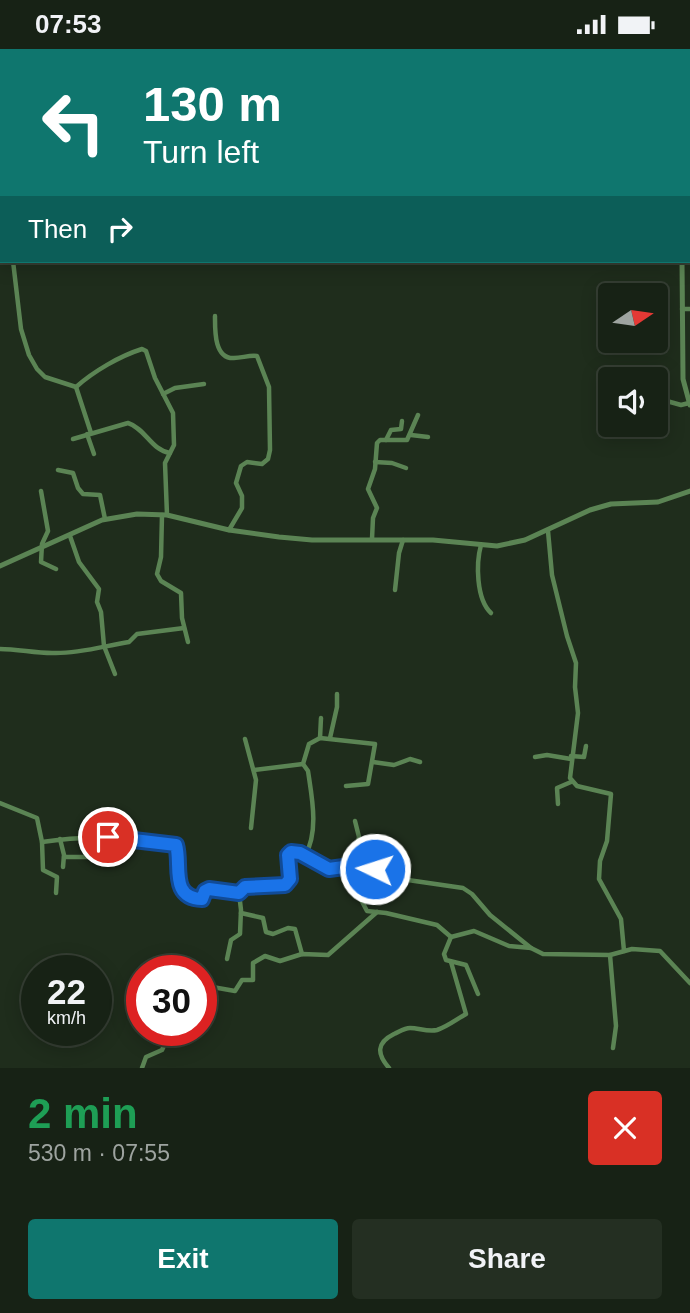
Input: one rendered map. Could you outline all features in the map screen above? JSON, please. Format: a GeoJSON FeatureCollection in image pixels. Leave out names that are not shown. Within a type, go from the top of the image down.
{"type":"FeatureCollection","features":[{"type":"Feature","properties":{"kind":"street"},"geometry":{"type":"LineString","coordinates":[[13,263],[20,329],[29,355],[45,377],[76,387]]}},
{"type":"Feature","properties":{"kind":"street"},"geometry":{"type":"LineString","coordinates":[[668,401],[690,404],[683,379],[682,263]]}},
{"type":"Feature","properties":{"kind":"street"},"geometry":{"type":"LineString","coordinates":[[682,309],[690,309]]}},
{"type":"Feature","properties":{"kind":"street"},"geometry":{"type":"LineString","coordinates":[[215,316],[218,347],[229,358],[257,356],[267,378],[270,395],[271,440],[268,459],[262,464],[247,462],[241,466],[236,483],[242,496],[242,509],[229,530]]}},
{"type":"Feature","properties":{"kind":"street"},"geometry":{"type":"LineString","coordinates":[[76,387],[95,372],[142,349],[147,354],[155,378],[173,413],[174,436],[164,469],[164,515],[157,574],[161,581],[181,593],[188,642]]}},
{"type":"Feature","properties":{"kind":"street"},"geometry":{"type":"LineString","coordinates":[[163,394],[175,388],[204,384]]}},
{"type":"Feature","properties":{"kind":"street"},"geometry":{"type":"LineString","coordinates":[[76,387],[94,454]]}},
{"type":"Feature","properties":{"kind":"street"},"geometry":{"type":"LineString","coordinates":[[372,539],[373,518],[377,508],[368,489],[375,469],[377,443],[404,442],[411,435],[418,415]]}},
{"type":"Feature","properties":{"kind":"street"},"geometry":{"type":"LineString","coordinates":[[385,441],[391,430],[401,429],[402,421]]}},
{"type":"Feature","properties":{"kind":"street"},"geometry":{"type":"LineString","coordinates":[[73,439],[123,423],[132,423],[158,450],[170,453]]}},
{"type":"Feature","properties":{"kind":"street"},"geometry":{"type":"LineString","coordinates":[[411,435],[428,437]]}},
{"type":"Feature","properties":{"kind":"street"},"geometry":{"type":"LineString","coordinates":[[375,462],[392,463],[406,468]]}},
{"type":"Feature","properties":{"kind":"street"},"geometry":{"type":"LineString","coordinates":[[58,470],[73,473],[83,494],[100,495],[105,519]]}},
{"type":"Feature","properties":{"kind":"street"},"geometry":{"type":"LineString","coordinates":[[41,491],[48,531],[42,548],[42,563],[55,569]]}},
{"type":"Feature","properties":{"kind":"street"},"geometry":{"type":"LineString","coordinates":[[0,566],[105,519],[137,513],[164,515],[229,530],[312,540],[433,540],[508,545],[548,531],[590,510],[611,504],[658,502],[690,491]]}},
{"type":"Feature","properties":{"kind":"street"},"geometry":{"type":"LineString","coordinates":[[548,531],[552,575],[566,636],[576,663],[578,713],[571,758],[571,782]]}},
{"type":"Feature","properties":{"kind":"street"},"geometry":{"type":"LineString","coordinates":[[70,536],[79,562],[99,589],[97,603],[101,612],[104,646],[115,674]]}},
{"type":"Feature","properties":{"kind":"street"},"geometry":{"type":"LineString","coordinates":[[395,590],[403,540]]}},
{"type":"Feature","properties":{"kind":"street"},"geometry":{"type":"LineString","coordinates":[[481,545],[477,561],[480,593],[491,613]]}},
{"type":"Feature","properties":{"kind":"street"},"geometry":{"type":"LineString","coordinates":[[0,649],[53,654],[85,652],[129,642],[137,634],[184,628]]}},
{"type":"Feature","properties":{"kind":"street"},"geometry":{"type":"LineString","coordinates":[[330,738],[337,694]]}},
{"type":"Feature","properties":{"kind":"street"},"geometry":{"type":"LineString","coordinates":[[320,738],[321,718]]}},
{"type":"Feature","properties":{"kind":"street"},"geometry":{"type":"LineString","coordinates":[[303,764],[308,745],[320,738],[374,743],[376,747],[368,784],[346,786]]}},
{"type":"Feature","properties":{"kind":"street"},"geometry":{"type":"LineString","coordinates":[[245,739],[256,780],[251,828]]}},
{"type":"Feature","properties":{"kind":"street"},"geometry":{"type":"LineString","coordinates":[[535,757],[584,757],[586,746]]}},
{"type":"Feature","properties":{"kind":"street"},"geometry":{"type":"LineString","coordinates":[[373,762],[394,765],[410,759],[420,762]]}},
{"type":"Feature","properties":{"kind":"street"},"geometry":{"type":"LineString","coordinates":[[254,770],[303,764]]}},
{"type":"Feature","properties":{"kind":"street"},"geometry":{"type":"LineString","coordinates":[[303,764],[308,771],[313,831],[310,847],[304,856]]}},
{"type":"Feature","properties":{"kind":"street"},"geometry":{"type":"LineString","coordinates":[[558,804],[557,788],[571,782]]}},
{"type":"Feature","properties":{"kind":"street"},"geometry":{"type":"LineString","coordinates":[[571,782],[577,786],[611,794],[607,841],[600,862],[599,879],[621,919],[624,951]]}},
{"type":"Feature","properties":{"kind":"street"},"geometry":{"type":"LineString","coordinates":[[0,803],[37,818],[43,842],[43,870],[57,877],[56,893]]}},
{"type":"Feature","properties":{"kind":"street"},"geometry":{"type":"LineString","coordinates":[[355,821],[359,837],[356,865],[358,896],[367,911],[437,925],[451,937]]}},
{"type":"Feature","properties":{"kind":"street"},"geometry":{"type":"LineString","coordinates":[[43,842],[108,837],[176,845],[180,886],[187,894],[198,900],[202,899],[205,891],[209,889],[239,893]]}},
{"type":"Feature","properties":{"kind":"street"},"geometry":{"type":"LineString","coordinates":[[64,857],[105,857],[109,852],[108,837]]}},
{"type":"Feature","properties":{"kind":"street"},"geometry":{"type":"LineString","coordinates":[[60,839],[63,867]]}},
{"type":"Feature","properties":{"kind":"street"},"geometry":{"type":"LineString","coordinates":[[239,893],[245,887],[287,884],[290,875],[288,854],[295,852],[329,869],[356,865],[401,879],[463,888],[472,894],[490,915],[531,948],[548,954],[610,955],[632,949],[660,951],[690,983]]}},
{"type":"Feature","properties":{"kind":"street"},"geometry":{"type":"LineString","coordinates":[[227,959],[231,940],[240,934],[239,893]]}},
{"type":"Feature","properties":{"kind":"street"},"geometry":{"type":"LineString","coordinates":[[217,988],[235,991],[242,980],[253,980],[253,963],[258,958],[269,957],[280,961],[302,954],[330,954],[377,912]]}},
{"type":"Feature","properties":{"kind":"street"},"geometry":{"type":"LineString","coordinates":[[241,913],[263,918],[268,933],[295,929],[302,954]]}},
{"type":"Feature","properties":{"kind":"street"},"geometry":{"type":"LineString","coordinates":[[451,937],[474,931],[509,946],[531,948]]}},
{"type":"Feature","properties":{"kind":"street"},"geometry":{"type":"LineString","coordinates":[[451,937],[444,954],[446,960],[466,965],[478,994]]}},
{"type":"Feature","properties":{"kind":"street"},"geometry":{"type":"LineString","coordinates":[[610,955],[616,1026],[613,1048]]}},
{"type":"Feature","properties":{"kind":"street"},"geometry":{"type":"LineString","coordinates":[[389,1068],[379,1051],[387,1038],[406,1028],[426,1031],[441,1029],[466,1014],[451,962]]}},
{"type":"Feature","properties":{"kind":"street"},"geometry":{"type":"LineString","coordinates":[[142,1068],[146,1057],[162,1050],[164,1046]]}},
{"type":"Feature","properties":{"kind":"route"},"geometry":{"type":"LineString","coordinates":[[108,837],[176,845],[180,886],[198,900],[202,899],[205,891],[209,889],[239,893],[245,887],[285,885],[290,879],[288,855],[291,852],[300,853],[329,869],[364,865],[375,869]]}}]}
